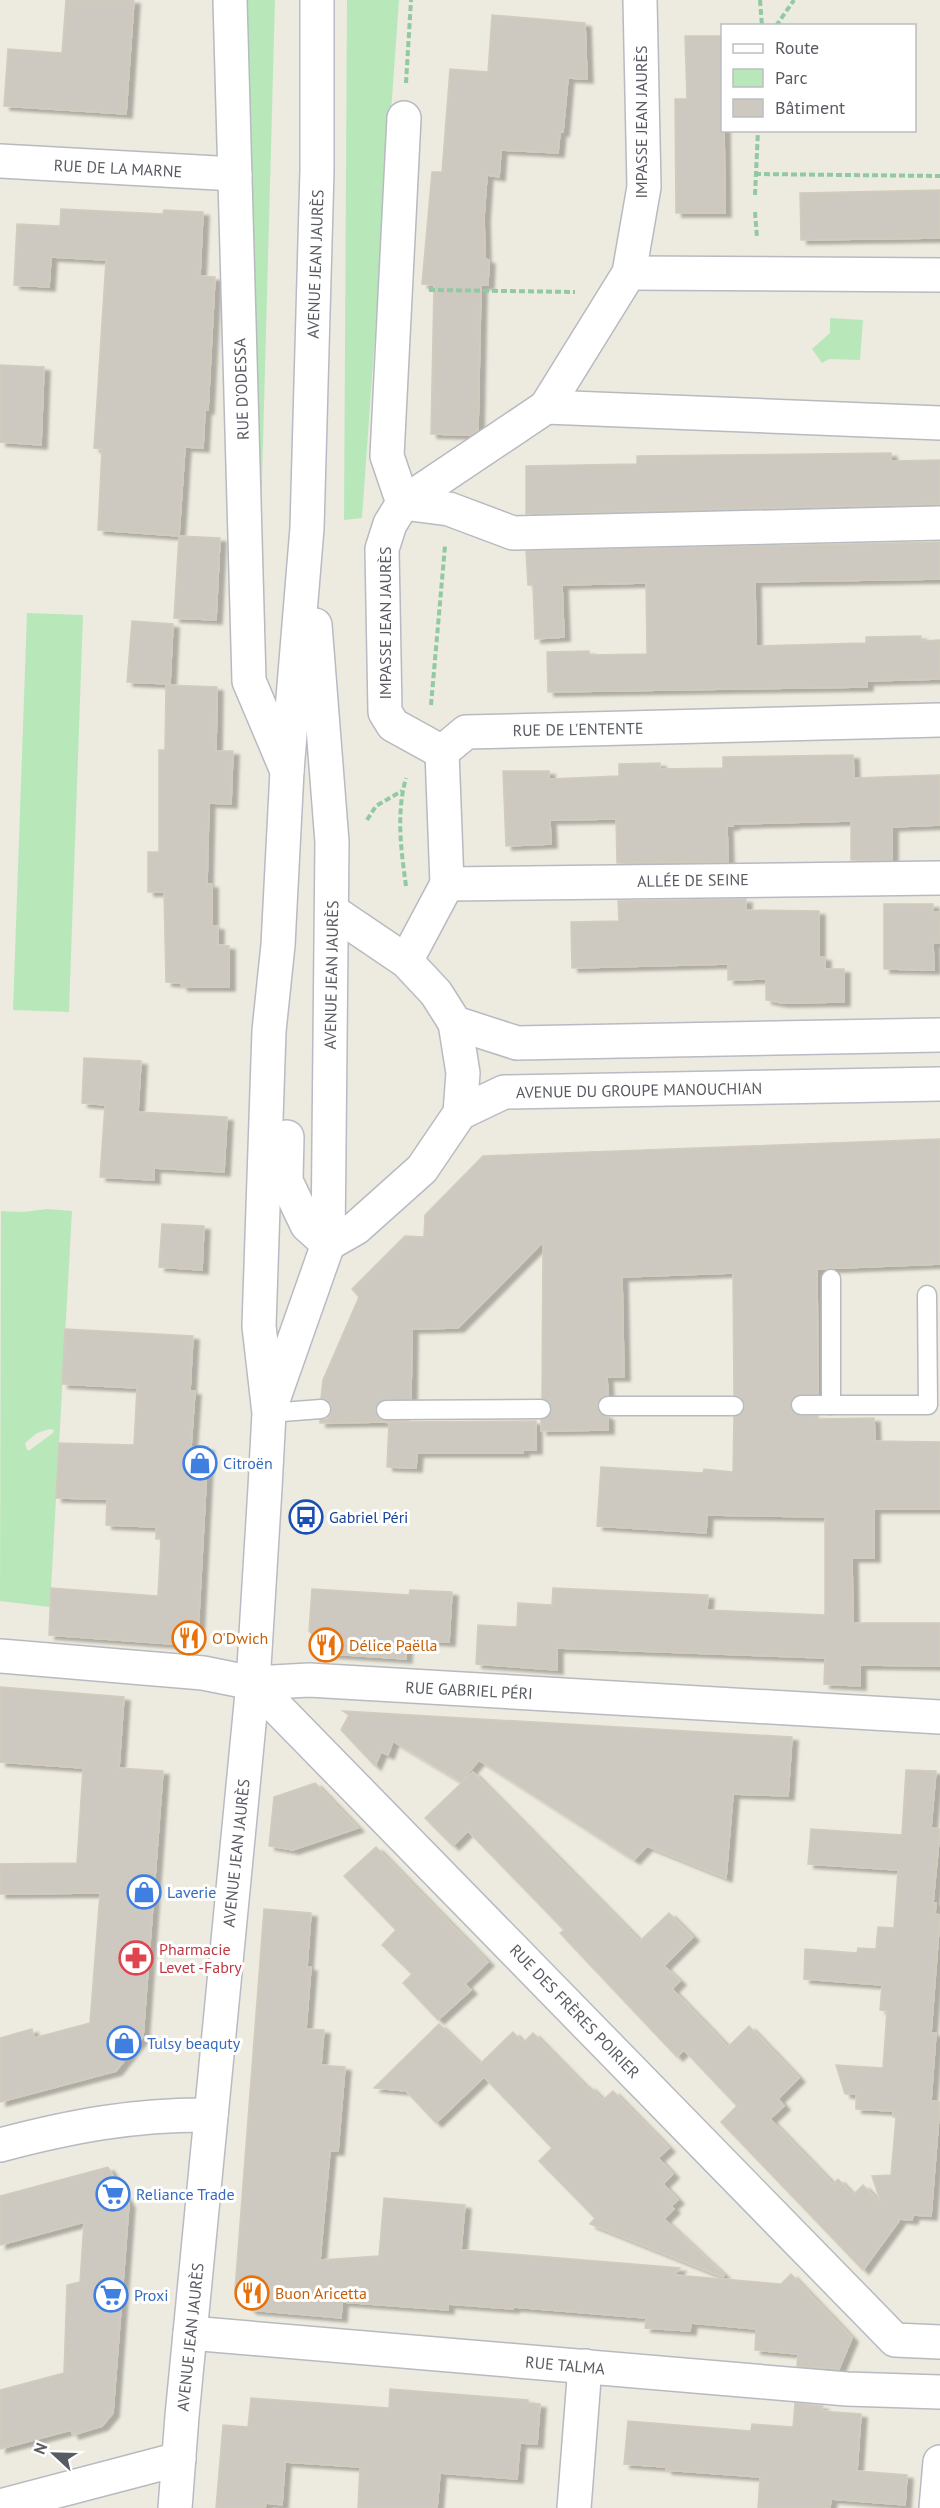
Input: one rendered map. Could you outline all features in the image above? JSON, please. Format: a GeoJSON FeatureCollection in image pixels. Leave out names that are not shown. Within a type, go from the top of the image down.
{"type":"FeatureCollection","features":[{"type":"Feature","properties":{"kind":"street","name":"RUE D'ODESSA"},"geometry":{"type":"LineString","coordinates":[[230,0],[249,681],[286,771]]}},
{"type":"Feature","properties":{"kind":"street","name":"AVENUE JEAN JAURÈS"},"geometry":{"type":"LineString","coordinates":[[175,2508],[253,1683],[268,1413],[259,1326],[269,1031],[278,945],[286,771],[307,528],[317,170],[317,0]]}},
{"type":"Feature","properties":{"kind":"street","name":"IMPASSE JEAN JAURÈS"},"geometry":{"type":"LineString","coordinates":[[429,745],[393,725],[385,712],[382,549],[390,524],[403,503],[546,407],[629,273],[644,187],[640,0]]}},
{"type":"Feature","properties":{"kind":"street"},"geometry":{"type":"LineString","coordinates":[[404,118],[387,456],[403,503],[449,509],[513,533],[940,523]]}},
{"type":"Feature","properties":{"kind":"street","name":"RUE DE LA MARNE"},"geometry":{"type":"LineString","coordinates":[[0,161],[235,174]]}},
{"type":"Feature","properties":{"kind":"street"},"geometry":{"type":"LineString","coordinates":[[629,273],[940,275]]}},
{"type":"Feature","properties":{"kind":"street"},"geometry":{"type":"LineString","coordinates":[[546,407],[940,423]]}},
{"type":"Feature","properties":{"kind":"street","name":"AVENUE JEAN JAURÈS"},"geometry":{"type":"LineString","coordinates":[[268,1413],[328,1244],[332,842],[307,528]]}},
{"type":"Feature","properties":{"kind":"street","name":"RUE DE L'ENTENTE"},"geometry":{"type":"LineString","coordinates":[[429,745],[466,732],[940,720]]}},
{"type":"Feature","properties":{"kind":"street"},"geometry":{"type":"LineString","coordinates":[[406,961],[447,884],[429,745]]}},
{"type":"Feature","properties":{"kind":"street","name":"ALLÉE DE SEINE"},"geometry":{"type":"LineString","coordinates":[[447,884],[940,878]]}},
{"type":"Feature","properties":{"kind":"street"},"geometry":{"type":"LineString","coordinates":[[269,1031],[288,1080],[286,1181],[307,1225],[328,1244],[356,1228],[422,1169],[460,1113],[463,1073],[455,1023],[436,993],[406,961],[332,911],[278,945]]}},
{"type":"Feature","properties":{"kind":"street"},"geometry":{"type":"LineString","coordinates":[[455,1023],[517,1043],[940,1035]]}},
{"type":"Feature","properties":{"kind":"street","name":"AVENUE DU GROUPE MANOUCHIAN"},"geometry":{"type":"LineString","coordinates":[[460,1113],[504,1092],[940,1084]]}},
{"type":"Feature","properties":{"kind":"street","name":"RUE GABRIEL PÉRI"},"geometry":{"type":"LineString","coordinates":[[0,1656],[203,1673],[253,1683],[309,1680],[940,1717]]}},
{"type":"Feature","properties":{"kind":"street","name":"RUE DES FRÈRES POIRIER"},"geometry":{"type":"LineString","coordinates":[[253,1683],[895,2340]]}},
{"type":"Feature","properties":{"kind":"street"},"geometry":{"type":"LineString","coordinates":[[0,2145],[109,2120],[163,2114],[211,2115]]}},
{"type":"Feature","properties":{"kind":"street","name":"RUE TALMA"},"geometry":{"type":"LineString","coordinates":[[190,2333],[870,2390],[940,2392]]}},
{"type":"Feature","properties":{"kind":"street"},"geometry":{"type":"LineString","coordinates":[[870,2390],[895,2340],[940,2342]]}},
{"type":"Feature","properties":{"kind":"street"},"geometry":{"type":"LineString","coordinates":[[574,2508],[585,2366]]}},
{"type":"Feature","properties":{"kind":"street"},"geometry":{"type":"LineString","coordinates":[[0,2506],[179,2459]]}},
{"type":"Feature","properties":{"kind":"street"},"geometry":{"type":"LineString","coordinates":[[936,2508],[940,2462]]}},
{"type":"Feature","properties":{"kind":"lane"},"geometry":{"type":"LineString","coordinates":[[831,1279],[831,1405]]}},
{"type":"Feature","properties":{"kind":"lane"},"geometry":{"type":"LineString","coordinates":[[801,1405],[928,1405],[927,1295]]}},
{"type":"Feature","properties":{"kind":"lane"},"geometry":{"type":"LineString","coordinates":[[608,1406],[734,1406]]}},
{"type":"Feature","properties":{"kind":"lane"},"geometry":{"type":"LineString","coordinates":[[268,1413],[321,1408]]}},
{"type":"Feature","properties":{"kind":"lane"},"geometry":{"type":"LineString","coordinates":[[386,1410],[542,1409]]}},
{"type":"Feature","properties":{"kind":"path"},"geometry":{"type":"LineString","coordinates":[[404,118],[411,0]]}},
{"type":"Feature","properties":{"kind":"path"},"geometry":{"type":"LineString","coordinates":[[760,0],[762,24]]}},
{"type":"Feature","properties":{"kind":"path"},"geometry":{"type":"LineString","coordinates":[[777,24],[794,0]]}},
{"type":"Feature","properties":{"kind":"path"},"geometry":{"type":"LineString","coordinates":[[755,195],[758,132]]}},
{"type":"Feature","properties":{"kind":"path"},"geometry":{"type":"LineString","coordinates":[[756,174],[940,176]]}},
{"type":"Feature","properties":{"kind":"path"},"geometry":{"type":"LineString","coordinates":[[395,289],[594,292],[629,273]]}},
{"type":"Feature","properties":{"kind":"path"},"geometry":{"type":"LineString","coordinates":[[429,745],[449,509]]}},
{"type":"Feature","properties":{"kind":"green space"},"geometry":{"type":"Polygon","coordinates":[[[240,0],[275,0],[259,591],[240,0]]]}},
{"type":"Feature","properties":{"kind":"green space"},"geometry":{"type":"Polygon","coordinates":[[[347,0],[399,0],[362,518],[344,520],[347,0]]]}},
{"type":"Feature","properties":{"kind":"green space"},"geometry":{"type":"Polygon","coordinates":[[[830,318],[863,320],[860,360],[829,359],[822,363],[812,349],[830,333],[830,318]]]}},
{"type":"Feature","properties":{"kind":"green space"},"geometry":{"type":"Polygon","coordinates":[[[27,613],[83,615],[69,1012],[13,1010],[27,613]]]}},
{"type":"Feature","properties":{"kind":"green space"},"geometry":{"type":"Polygon","coordinates":[[[47,1209],[72,1211],[50,1607],[0,1601],[1,1211],[23,1212],[47,1209]],[[54,1430],[37,1433],[25,1443],[27,1450],[53,1433],[54,1430]]]}},
{"type":"Feature","properties":{"kind":"building"},"geometry":{"type":"Polygon","coordinates":[[[66,0],[134,0],[126,114],[4,106],[8,49],[62,53],[66,0]]]}},
{"type":"Feature","properties":{"kind":"building"},"geometry":{"type":"Polygon","coordinates":[[[492,15],[585,23],[587,79],[568,78],[563,132],[560,132],[558,153],[501,150],[499,177],[487,175],[484,217],[485,259],[489,260],[488,285],[481,285],[478,430],[470,435],[431,434],[434,285],[422,284],[432,172],[442,172],[450,69],[488,72],[492,15]]]}},
{"type":"Feature","properties":{"kind":"building"},"geometry":{"type":"Polygon","coordinates":[[[685,36],[721,36],[721,132],[724,132],[725,213],[676,213],[675,99],[687,99],[685,36]]]}},
{"type":"Feature","properties":{"kind":"building"},"geometry":{"type":"Polygon","coordinates":[[[940,190],[940,238],[801,240],[800,193],[940,190]]]}},
{"type":"Feature","properties":{"kind":"building"},"geometry":{"type":"Polygon","coordinates":[[[61,209],[163,214],[164,210],[203,212],[200,276],[215,277],[208,410],[205,410],[203,448],[185,447],[179,536],[98,530],[102,449],[94,448],[106,260],[51,257],[49,287],[14,285],[17,224],[60,226],[61,209]]]}},
{"type":"Feature","properties":{"kind":"building"},"geometry":{"type":"Polygon","coordinates":[[[0,365],[44,367],[41,445],[0,442],[0,365]]]}},
{"type":"Feature","properties":{"kind":"building"},"geometry":{"type":"Polygon","coordinates":[[[891,453],[891,461],[940,460],[940,504],[526,514],[526,466],[637,464],[637,456],[891,453]]]}},
{"type":"Feature","properties":{"kind":"building"},"geometry":{"type":"Polygon","coordinates":[[[179,536],[220,538],[216,620],[174,618],[179,536]]]}},
{"type":"Feature","properties":{"kind":"building"},"geometry":{"type":"Polygon","coordinates":[[[940,542],[940,579],[755,582],[756,646],[866,643],[866,637],[921,636],[921,641],[940,640],[940,679],[867,681],[867,687],[548,692],[547,652],[589,651],[589,655],[647,654],[646,583],[562,585],[564,637],[535,639],[533,585],[528,585],[526,551],[940,542]]]}},
{"type":"Feature","properties":{"kind":"building"},"geometry":{"type":"Polygon","coordinates":[[[132,621],[173,624],[170,684],[127,682],[132,621]]]}},
{"type":"Feature","properties":{"kind":"building"},"geometry":{"type":"Polygon","coordinates":[[[166,685],[217,687],[216,751],[233,751],[231,804],[209,803],[207,884],[212,884],[212,926],[218,926],[218,945],[229,946],[229,987],[182,987],[181,983],[166,982],[164,892],[148,892],[148,852],[159,852],[159,750],[165,750],[166,685]]]}},
{"type":"Feature","properties":{"kind":"building"},"geometry":{"type":"Polygon","coordinates":[[[853,755],[854,778],[940,775],[940,825],[892,827],[892,860],[851,860],[851,821],[727,826],[728,862],[617,863],[616,819],[550,820],[551,844],[506,846],[503,771],[549,771],[549,779],[619,776],[619,764],[660,763],[660,769],[723,768],[723,757],[853,755]]]}},
{"type":"Feature","properties":{"kind":"building"},"geometry":{"type":"Polygon","coordinates":[[[746,899],[746,910],[819,911],[819,957],[825,957],[825,969],[844,969],[844,1002],[782,1003],[766,1000],[766,979],[728,980],[728,964],[572,968],[571,922],[619,921],[618,901],[746,899]]]}},
{"type":"Feature","properties":{"kind":"building"},"geometry":{"type":"Polygon","coordinates":[[[884,904],[933,904],[933,912],[940,912],[940,943],[933,943],[934,970],[884,969],[884,904]]]}},
{"type":"Feature","properties":{"kind":"building"},"geometry":{"type":"Polygon","coordinates":[[[84,1058],[141,1061],[138,1112],[227,1117],[224,1172],[154,1168],[154,1180],[100,1177],[105,1105],[82,1103],[84,1058]]]}},
{"type":"Feature","properties":{"kind":"building"},"geometry":{"type":"Polygon","coordinates":[[[940,1139],[940,1264],[817,1269],[818,1394],[796,1395],[790,1404],[796,1415],[818,1416],[818,1419],[874,1418],[875,1441],[940,1442],[940,1509],[874,1509],[874,1558],[852,1558],[853,1623],[940,1623],[940,1666],[860,1665],[860,1686],[824,1684],[825,1658],[557,1648],[557,1670],[476,1664],[478,1625],[517,1627],[518,1603],[552,1605],[553,1588],[708,1595],[707,1610],[825,1615],[825,1517],[707,1515],[706,1533],[597,1526],[601,1467],[703,1473],[704,1469],[733,1472],[734,1417],[743,1412],[745,1405],[740,1397],[734,1395],[733,1273],[622,1277],[624,1377],[607,1377],[608,1395],[602,1397],[597,1405],[599,1412],[608,1417],[608,1430],[541,1431],[541,1420],[547,1418],[552,1410],[550,1403],[542,1398],[543,1242],[458,1328],[412,1329],[411,1399],[381,1400],[375,1409],[381,1420],[410,1421],[390,1422],[536,1421],[536,1450],[523,1450],[523,1453],[417,1453],[416,1468],[387,1467],[389,1422],[320,1423],[320,1420],[327,1419],[331,1413],[331,1403],[321,1398],[323,1380],[359,1297],[352,1289],[405,1236],[424,1237],[425,1215],[483,1156],[940,1139]]]}},
{"type":"Feature","properties":{"kind":"building"},"geometry":{"type":"Polygon","coordinates":[[[162,1224],[204,1226],[202,1270],[159,1267],[162,1224]]]}},
{"type":"Feature","properties":{"kind":"building"},"geometry":{"type":"Polygon","coordinates":[[[65,1329],[193,1336],[190,1391],[195,1391],[191,1447],[208,1447],[198,1633],[186,1645],[49,1635],[51,1588],[158,1596],[161,1539],[156,1539],[156,1527],[106,1525],[107,1499],[56,1498],[59,1443],[134,1445],[137,1388],[62,1384],[65,1329]]]}},
{"type":"Feature","properties":{"kind":"building"},"geometry":{"type":"Polygon","coordinates":[[[312,1589],[409,1595],[410,1590],[452,1592],[449,1642],[407,1640],[406,1659],[332,1654],[309,1631],[312,1589]]]}},
{"type":"Feature","properties":{"kind":"building"},"geometry":{"type":"Polygon","coordinates":[[[0,1687],[124,1697],[119,1768],[163,1771],[143,2037],[116,2071],[0,2102],[0,2038],[32,2029],[34,2038],[90,2023],[100,1893],[0,1894],[0,1864],[77,1863],[83,1768],[0,1762],[0,1687]]]}},
{"type":"Feature","properties":{"kind":"building"},"geometry":{"type":"Polygon","coordinates":[[[343,1711],[792,1737],[788,1796],[733,1794],[726,1878],[647,1846],[634,1860],[479,1760],[461,1782],[393,1741],[388,1755],[381,1752],[375,1766],[341,1730],[349,1715],[343,1711]]]}},
{"type":"Feature","properties":{"kind":"building"},"geometry":{"type":"Polygon","coordinates":[[[906,1770],[936,1771],[931,1828],[940,1829],[933,1903],[936,1903],[935,1914],[940,1915],[931,2033],[936,2033],[931,2101],[940,2102],[931,2216],[913,2215],[912,2220],[898,2219],[899,2221],[863,2270],[721,2122],[737,2106],[684,2050],[677,2057],[560,1933],[564,1930],[468,1831],[453,1846],[425,1818],[473,1772],[640,1941],[669,1913],[693,1937],[664,1966],[680,1981],[672,1989],[728,2047],[749,2026],[799,2078],[778,2099],[784,2106],[770,2119],[833,2184],[838,2179],[853,2195],[863,2185],[881,2203],[872,2176],[891,2175],[896,2117],[893,2117],[893,2111],[856,2109],[856,2094],[845,2094],[836,2065],[883,2068],[887,2011],[880,2010],[882,1985],[804,1979],[805,1949],[857,1953],[858,1948],[876,1949],[878,1927],[894,1928],[898,1870],[808,1864],[811,1829],[902,1835],[906,1770]]]}},
{"type":"Feature","properties":{"kind":"building"},"geometry":{"type":"Polygon","coordinates":[[[315,1783],[358,1828],[293,1850],[269,1846],[274,1797],[315,1783]]]}},
{"type":"Feature","properties":{"kind":"building"},"geometry":{"type":"Polygon","coordinates":[[[376,1847],[488,1962],[465,1984],[471,1990],[438,2020],[403,1983],[412,1974],[382,1945],[396,1930],[344,1876],[376,1847]]]}},
{"type":"Feature","properties":{"kind":"building"},"geometry":{"type":"Polygon","coordinates":[[[264,1909],[311,1913],[307,1967],[311,1967],[306,2029],[324,2030],[321,2065],[345,2067],[338,2151],[330,2151],[320,2260],[379,2256],[384,2198],[465,2205],[461,2250],[680,2268],[674,2275],[781,2284],[791,2274],[852,2338],[839,2369],[797,2366],[798,2354],[755,2350],[756,2329],[691,2323],[690,2331],[645,2328],[646,2318],[448,2304],[448,2310],[342,2302],[341,2318],[251,2310],[235,2290],[264,1909]]]}},
{"type":"Feature","properties":{"kind":"building"},"geometry":{"type":"Polygon","coordinates":[[[439,2024],[480,2064],[513,2032],[523,2043],[533,2033],[587,2088],[589,2086],[603,2100],[613,2091],[669,2148],[658,2158],[673,2174],[663,2184],[678,2200],[671,2206],[674,2209],[664,2219],[724,2275],[723,2277],[590,2224],[595,2218],[539,2161],[552,2148],[484,2077],[436,2123],[406,2091],[374,2088],[439,2024]]]}},
{"type":"Feature","properties":{"kind":"building"},"geometry":{"type":"Polygon","coordinates":[[[108,2167],[129,2204],[113,2413],[102,2426],[73,2435],[71,2430],[0,2449],[0,2390],[64,2373],[67,2285],[80,2282],[84,2222],[0,2245],[0,2196],[108,2167]]]}},
{"type":"Feature","properties":{"kind":"building"},"geometry":{"type":"Polygon","coordinates":[[[390,2389],[528,2400],[528,2403],[540,2404],[537,2444],[520,2443],[517,2479],[440,2473],[437,2508],[358,2508],[360,2467],[285,2462],[282,2505],[266,2503],[265,2508],[216,2508],[223,2425],[248,2427],[251,2398],[389,2408],[390,2389]]]}},
{"type":"Feature","properties":{"kind":"building"},"geometry":{"type":"Polygon","coordinates":[[[795,2403],[823,2406],[820,2411],[861,2414],[857,2471],[907,2475],[905,2505],[831,2499],[830,2508],[758,2508],[760,2477],[666,2470],[666,2467],[624,2464],[628,2421],[751,2431],[752,2424],[793,2427],[795,2403]]]}},
{"type":"Feature","properties":{"kind":"place","name":"Citroën"},"geometry":{"type":"Point","coordinates":[200,1463]}},
{"type":"Feature","properties":{"kind":"place","name":"Gabriel Péri"},"geometry":{"type":"Point","coordinates":[306,1517]}},
{"type":"Feature","properties":{"kind":"place","name":"O'Dwich"},"geometry":{"type":"Point","coordinates":[189,1638]}},
{"type":"Feature","properties":{"kind":"place","name":"Délice Paëlla"},"geometry":{"type":"Point","coordinates":[326,1645]}},
{"type":"Feature","properties":{"kind":"place","name":"Laverie"},"geometry":{"type":"Point","coordinates":[144,1892]}},
{"type":"Feature","properties":{"kind":"place","name":"Pharmacie Levet -Fabry"},"geometry":{"type":"Point","coordinates":[136,1958]}},
{"type":"Feature","properties":{"kind":"place","name":"Tulsy beaquty"},"geometry":{"type":"Point","coordinates":[124,2043]}},
{"type":"Feature","properties":{"kind":"place","name":"Reliance Trade"},"geometry":{"type":"Point","coordinates":[113,2194]}},
{"type":"Feature","properties":{"kind":"place","name":"Buon Aricetta"},"geometry":{"type":"Point","coordinates":[252,2293]}},
{"type":"Feature","properties":{"kind":"place","name":"Proxi"},"geometry":{"type":"Point","coordinates":[111,2295]}}]}
